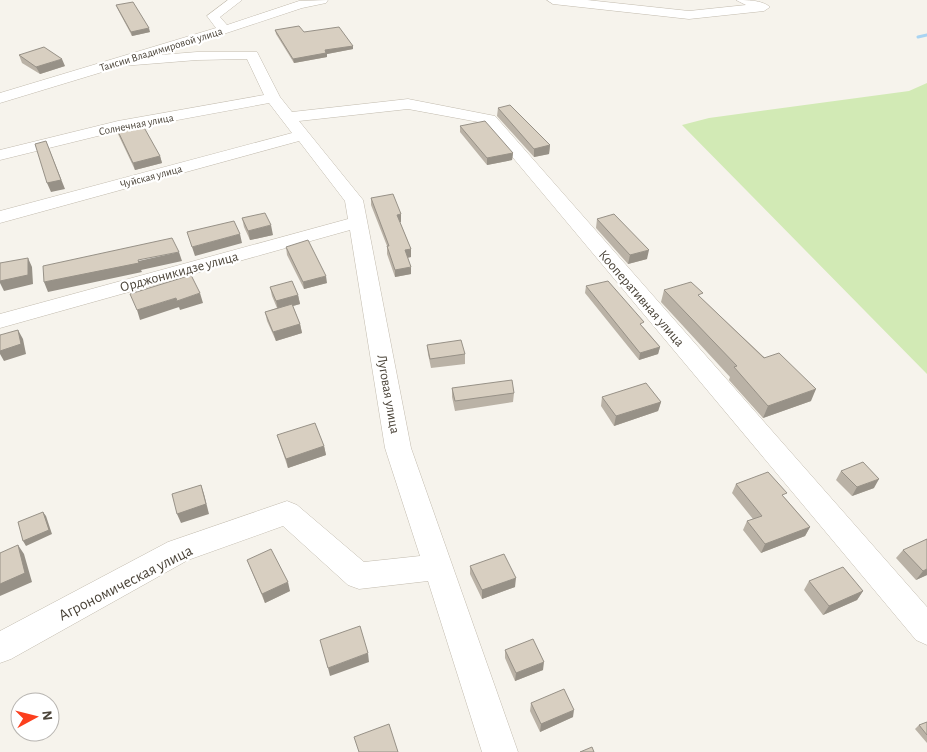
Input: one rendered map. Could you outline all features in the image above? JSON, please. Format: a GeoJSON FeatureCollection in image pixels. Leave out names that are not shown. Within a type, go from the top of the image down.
{"type":"FeatureCollection","features":[{"type":"Feature","properties":{"kind":"street"},"geometry":{"type":"LineString","coordinates":[[224,30],[213,16],[236,0]]}},
{"type":"Feature","properties":{"kind":"street","name":"Таисии Владимировой улица"},"geometry":{"type":"LineString","coordinates":[[0,98],[188,42],[299,5],[322,0]]}},
{"type":"Feature","properties":{"kind":"street"},"geometry":{"type":"LineString","coordinates":[[553,0],[689,15],[764,7],[742,0]]}},
{"type":"Feature","properties":{"kind":"street"},"geometry":{"type":"LineString","coordinates":[[120,62],[197,56],[188,42]]}},
{"type":"Feature","properties":{"kind":"street","name":"Луговая улица"},"geometry":{"type":"LineString","coordinates":[[197,56],[252,55],[288,117],[354,200],[398,448],[500,752]]}},
{"type":"Feature","properties":{"kind":"street","name":"Кооперативная улица"},"geometry":{"type":"LineString","coordinates":[[288,117],[408,104],[489,119],[927,630]]}},
{"type":"Feature","properties":{"kind":"street","name":"Солнечная улица"},"geometry":{"type":"LineString","coordinates":[[0,155],[118,126],[288,117]]}},
{"type":"Feature","properties":{"kind":"street","name":"Чуйская улица"},"geometry":{"type":"LineString","coordinates":[[0,217],[288,117]]}},
{"type":"Feature","properties":{"kind":"street","name":"Орджоникидзе улица"},"geometry":{"type":"LineString","coordinates":[[0,321],[358,222]]}},
{"type":"Feature","properties":{"kind":"street","name":"Агрономическая улица"},"geometry":{"type":"LineString","coordinates":[[0,648],[178,551],[287,513],[359,576],[438,568]]}},
{"type":"Feature","properties":{"kind":"green space"},"geometry":{"type":"Polygon","coordinates":[[[927,83],[927,374],[682,125],[709,118],[909,91],[927,83]]]}},
{"type":"Feature","properties":{"kind":"building"},"geometry":{"type":"Polygon","coordinates":[[[133,2],[149,28],[131,32],[116,5],[133,2]]]}},
{"type":"Feature","properties":{"kind":"building"},"geometry":{"type":"Polygon","coordinates":[[[299,26],[304,32],[339,27],[353,46],[325,50],[326,53],[293,59],[275,30],[299,26]]]}},
{"type":"Feature","properties":{"kind":"building"},"geometry":{"type":"Polygon","coordinates":[[[44,47],[62,59],[36,67],[19,55],[44,47]]]}},
{"type":"Feature","properties":{"kind":"building"},"geometry":{"type":"Polygon","coordinates":[[[510,105],[550,145],[534,149],[498,108],[510,105]]]}},
{"type":"Feature","properties":{"kind":"building"},"geometry":{"type":"Polygon","coordinates":[[[485,121],[513,153],[487,158],[460,126],[485,121]]]}},
{"type":"Feature","properties":{"kind":"building"},"geometry":{"type":"Polygon","coordinates":[[[141,122],[160,156],[133,163],[116,127],[141,122]]]}},
{"type":"Feature","properties":{"kind":"building"},"geometry":{"type":"Polygon","coordinates":[[[46,141],[61,180],[47,183],[35,144],[46,141]]]}},
{"type":"Feature","properties":{"kind":"building"},"geometry":{"type":"Polygon","coordinates":[[[393,194],[401,214],[397,215],[411,249],[405,250],[411,267],[395,270],[387,246],[389,246],[371,198],[393,194]]]}},
{"type":"Feature","properties":{"kind":"building"},"geometry":{"type":"Polygon","coordinates":[[[265,213],[271,225],[248,231],[242,218],[265,213]]]}},
{"type":"Feature","properties":{"kind":"building"},"geometry":{"type":"Polygon","coordinates":[[[614,214],[649,250],[630,255],[597,219],[614,214]]]}},
{"type":"Feature","properties":{"kind":"building"},"geometry":{"type":"Polygon","coordinates":[[[234,221],[240,234],[192,247],[187,232],[234,221]]]}},
{"type":"Feature","properties":{"kind":"building"},"geometry":{"type":"Polygon","coordinates":[[[172,238],[179,252],[138,260],[139,263],[44,282],[43,266],[172,238]]]}},
{"type":"Feature","properties":{"kind":"building"},"geometry":{"type":"Polygon","coordinates":[[[308,240],[326,276],[303,282],[286,247],[308,240]]]}},
{"type":"Feature","properties":{"kind":"building"},"geometry":{"type":"Polygon","coordinates":[[[28,258],[28,275],[0,281],[0,263],[28,258]]]}},
{"type":"Feature","properties":{"kind":"building"},"geometry":{"type":"Polygon","coordinates":[[[191,275],[200,293],[177,301],[176,298],[137,310],[130,294],[191,275]]]}},
{"type":"Feature","properties":{"kind":"building"},"geometry":{"type":"Polygon","coordinates":[[[292,281],[298,295],[276,301],[270,287],[292,281]]]}},
{"type":"Feature","properties":{"kind":"building"},"geometry":{"type":"Polygon","coordinates":[[[608,281],[644,322],[640,324],[660,347],[640,353],[586,286],[608,281]]]}},
{"type":"Feature","properties":{"kind":"building"},"geometry":{"type":"Polygon","coordinates":[[[691,282],[703,293],[698,295],[764,358],[779,353],[816,389],[768,406],[734,367],[737,366],[664,290],[691,282]]]}},
{"type":"Feature","properties":{"kind":"building"},"geometry":{"type":"Polygon","coordinates":[[[292,304],[300,324],[273,332],[265,312],[292,304]]]}},
{"type":"Feature","properties":{"kind":"building"},"geometry":{"type":"Polygon","coordinates":[[[18,330],[21,344],[0,351],[0,335],[18,330]]]}},
{"type":"Feature","properties":{"kind":"building"},"geometry":{"type":"Polygon","coordinates":[[[461,340],[465,354],[430,359],[427,345],[461,340]]]}},
{"type":"Feature","properties":{"kind":"building"},"geometry":{"type":"Polygon","coordinates":[[[512,380],[514,393],[455,401],[452,388],[512,380]]]}},
{"type":"Feature","properties":{"kind":"building"},"geometry":{"type":"Polygon","coordinates":[[[646,383],[661,402],[616,416],[602,397],[646,383]]]}},
{"type":"Feature","properties":{"kind":"building"},"geometry":{"type":"Polygon","coordinates":[[[315,423],[324,446],[286,459],[277,435],[315,423]]]}},
{"type":"Feature","properties":{"kind":"building"},"geometry":{"type":"Polygon","coordinates":[[[863,462],[879,479],[857,487],[841,471],[863,462]]]}},
{"type":"Feature","properties":{"kind":"building"},"geometry":{"type":"Polygon","coordinates":[[[768,472],[787,493],[782,495],[810,527],[765,544],[747,521],[762,516],[736,484],[768,472]]]}},
{"type":"Feature","properties":{"kind":"building"},"geometry":{"type":"Polygon","coordinates":[[[201,485],[206,504],[177,514],[172,494],[201,485]]]}},
{"type":"Feature","properties":{"kind":"building"},"geometry":{"type":"Polygon","coordinates":[[[43,512],[49,530],[23,541],[18,522],[43,512]]]}},
{"type":"Feature","properties":{"kind":"building"},"geometry":{"type":"Polygon","coordinates":[[[927,539],[927,569],[923,571],[903,550],[927,539]]]}},
{"type":"Feature","properties":{"kind":"building"},"geometry":{"type":"Polygon","coordinates":[[[18,545],[25,573],[0,584],[0,553],[18,545]]]}},
{"type":"Feature","properties":{"kind":"building"},"geometry":{"type":"Polygon","coordinates":[[[271,549],[288,582],[262,594],[247,560],[271,549]]]}},
{"type":"Feature","properties":{"kind":"building"},"geometry":{"type":"Polygon","coordinates":[[[504,554],[516,578],[482,590],[470,566],[504,554]]]}},
{"type":"Feature","properties":{"kind":"building"},"geometry":{"type":"Polygon","coordinates":[[[843,567],[863,591],[829,606],[809,581],[843,567]]]}},
{"type":"Feature","properties":{"kind":"building"},"geometry":{"type":"Polygon","coordinates":[[[360,626],[368,653],[328,668],[320,640],[360,626]]]}},
{"type":"Feature","properties":{"kind":"building"},"geometry":{"type":"Polygon","coordinates":[[[533,639],[544,662],[516,673],[505,650],[533,639]]]}},
{"type":"Feature","properties":{"kind":"building"},"geometry":{"type":"Polygon","coordinates":[[[564,689],[574,710],[541,724],[531,703],[564,689]]]}},
{"type":"Feature","properties":{"kind":"building"},"geometry":{"type":"Polygon","coordinates":[[[927,722],[927,735],[919,725],[927,722]]]}},
{"type":"Feature","properties":{"kind":"building"},"geometry":{"type":"Polygon","coordinates":[[[389,724],[398,752],[359,752],[354,737],[389,724]]]}},
{"type":"Feature","properties":{"kind":"building"},"geometry":{"type":"Polygon","coordinates":[[[592,747],[594,752],[580,752],[592,747]]]}},
{"type":"Feature","properties":{"kind":"waterway"},"geometry":{"type":"LineString","coordinates":[[918,37],[927,35]]}}]}
